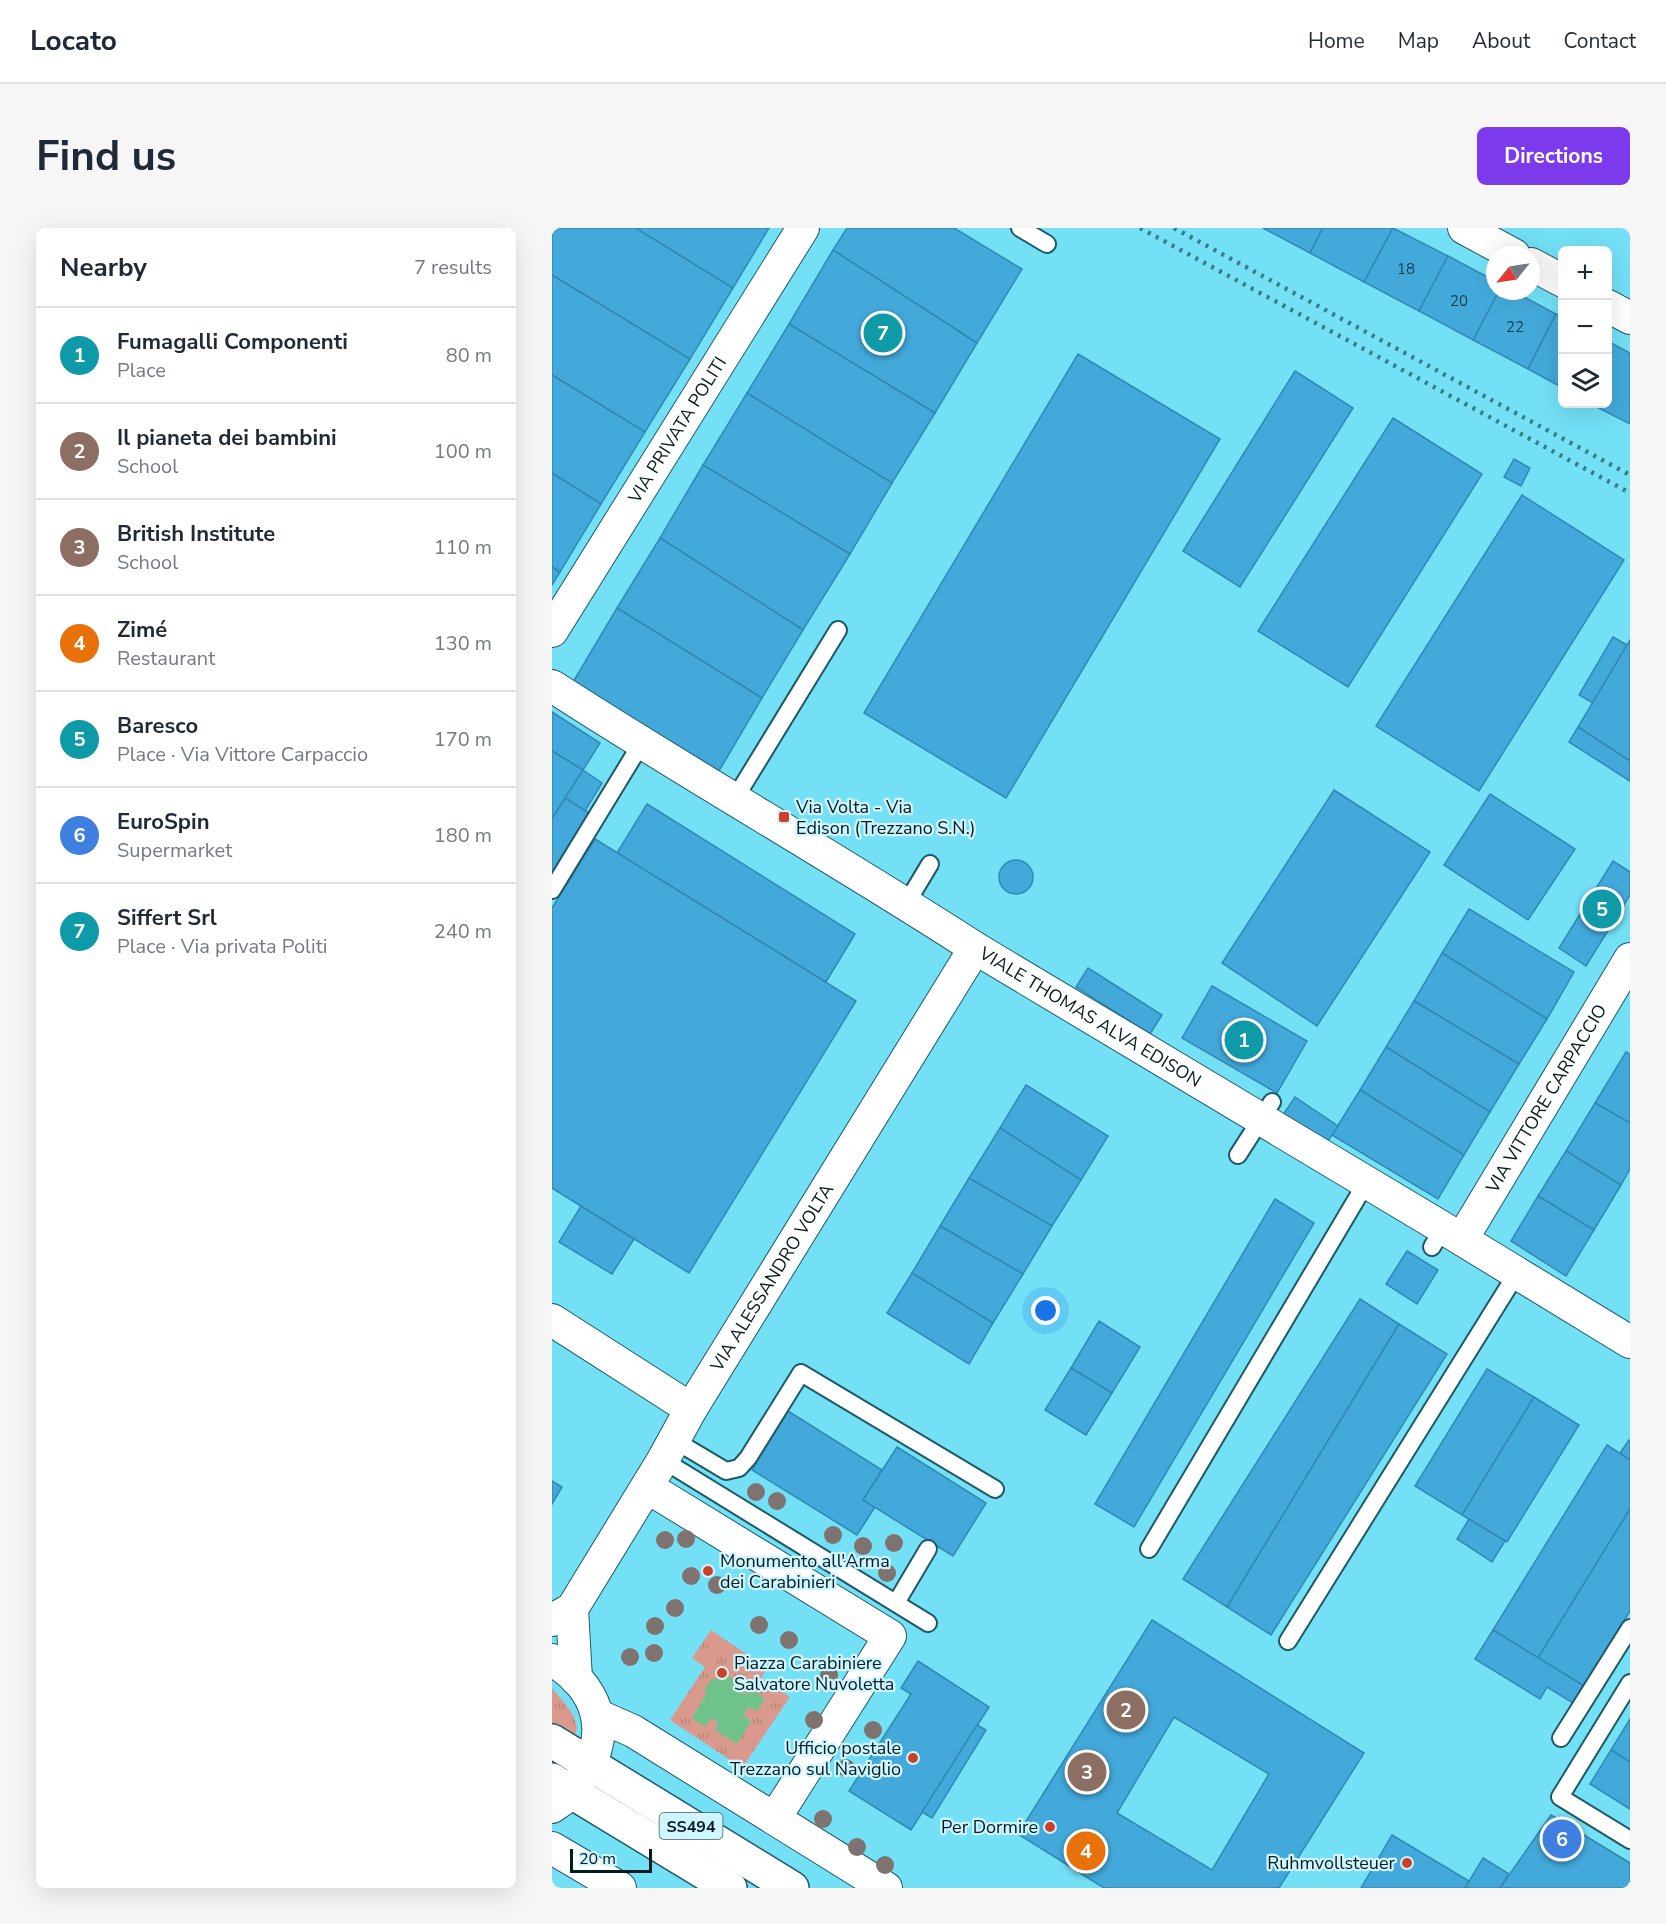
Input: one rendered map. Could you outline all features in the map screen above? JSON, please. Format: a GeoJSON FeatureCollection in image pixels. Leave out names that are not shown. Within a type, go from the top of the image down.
{"type":"FeatureCollection","features":[{"type":"Feature","properties":{"kind":"main road","name":"SS494"},"geometry":{"type":"LineString","coordinates":[[552,1741],[792,1888]]}},
{"type":"Feature","properties":{"kind":"main road","name":"SS494"},"geometry":{"type":"LineString","coordinates":[[559,1793],[730,1888]]}},
{"type":"Feature","properties":{"kind":"street","name":"VIA PRIVATA POLITI"},"geometry":{"type":"LineString","coordinates":[[552,631],[803,228]]}},
{"type":"Feature","properties":{"kind":"street"},"geometry":{"type":"LineString","coordinates":[[1464,228],[1497,246]]}},
{"type":"Feature","properties":{"kind":"street"},"geometry":{"type":"LineString","coordinates":[[1540,269],[1558,278]]}},
{"type":"Feature","properties":{"kind":"street"},"geometry":{"type":"LineString","coordinates":[[1612,308],[1630,318]]}},
{"type":"Feature","properties":{"kind":"street","name":"VIALE THOMAS ALVA EDISON"},"geometry":{"type":"LineString","coordinates":[[552,686],[641,744],[975,948],[1267,1111],[1446,1238],[1518,1273],[1630,1342]]}},
{"type":"Feature","properties":{"kind":"street","name":"VIA ALESSANDRO VOLTA"},"geometry":{"type":"LineString","coordinates":[[576,1679],[562,1614],[646,1487],[975,948]]}},
{"type":"Feature","properties":{"kind":"street","name":"VIA VITTORE CARPACCIO"},"geometry":{"type":"LineString","coordinates":[[1446,1238],[1630,959]]}},
{"type":"Feature","properties":{"kind":"street"},"geometry":{"type":"LineString","coordinates":[[552,1320],[691,1410]]}},
{"type":"Feature","properties":{"kind":"street"},"geometry":{"type":"LineString","coordinates":[[646,1487],[890,1636],[775,1818]]}},
{"type":"Feature","properties":{"kind":"street"},"geometry":{"type":"LineString","coordinates":[[552,1660],[562,1665],[576,1679],[588,1694],[599,1716],[598,1747],[590,1765],[559,1793]]}},
{"type":"Feature","properties":{"kind":"street"},"geometry":{"type":"LineString","coordinates":[[599,1716],[633,1731],[886,1888]]}},
{"type":"Feature","properties":{"kind":"street"},"geometry":{"type":"LineString","coordinates":[[552,1848],[620,1888]]}},
{"type":"Feature","properties":{"kind":"lane"},"geometry":{"type":"LineString","coordinates":[[1020,228],[1047,244]]}},
{"type":"Feature","properties":{"kind":"lane"},"geometry":{"type":"LineString","coordinates":[[734,800],[838,630]]}},
{"type":"Feature","properties":{"kind":"lane"},"geometry":{"type":"LineString","coordinates":[[552,890],[641,744]]}},
{"type":"Feature","properties":{"kind":"lane"},"geometry":{"type":"LineString","coordinates":[[906,904],[930,864]]}},
{"type":"Feature","properties":{"kind":"lane"},"geometry":{"type":"LineString","coordinates":[[1238,1155],[1267,1111]]}},
{"type":"Feature","properties":{"kind":"lane"},"geometry":{"type":"LineString","coordinates":[[1149,1549],[1366,1183]]}},
{"type":"Feature","properties":{"kind":"lane"},"geometry":{"type":"LineString","coordinates":[[1288,1641],[1518,1273]]}},
{"type":"Feature","properties":{"kind":"lane"},"geometry":{"type":"LineString","coordinates":[[668,1450],[726,1471],[739,1468],[748,1458],[801,1373],[995,1489]]}},
{"type":"Feature","properties":{"kind":"lane"},"geometry":{"type":"LineString","coordinates":[[668,1450],[928,1623]]}},
{"type":"Feature","properties":{"kind":"lane"},"geometry":{"type":"LineString","coordinates":[[896,1603],[928,1549]]}},
{"type":"Feature","properties":{"kind":"lane"},"geometry":{"type":"LineString","coordinates":[[1561,1738],[1630,1628]]}},
{"type":"Feature","properties":{"kind":"lane"},"geometry":{"type":"LineString","coordinates":[[1630,1683],[1560,1797],[1630,1840]]}},
{"type":"Feature","properties":{"kind":"green space"},"geometry":{"type":"Polygon","coordinates":[[[711,1630],[767,1668],[761,1678],[790,1697],[742,1768],[670,1720],[705,1667],[692,1658],[711,1630]],[[711,1680],[707,1693],[692,1718],[711,1718],[718,1723],[715,1729],[751,1720],[743,1716],[749,1706],[746,1695],[739,1690],[742,1686],[711,1680]]]}},
{"type":"Feature","properties":{"kind":"green space"},"geometry":{"type":"Polygon","coordinates":[[[552,1688],[574,1718],[576,1731],[574,1738],[552,1724],[552,1688]]]}},
{"type":"Feature","properties":{"kind":"shaded area"},"geometry":{"type":"Polygon","coordinates":[[[720,1671],[742,1685],[739,1690],[746,1695],[750,1689],[765,1698],[757,1711],[749,1707],[743,1715],[751,1721],[737,1744],[715,1730],[718,1723],[711,1718],[705,1727],[692,1718],[707,1693],[704,1691],[711,1679],[714,1681],[720,1671]]]}},
{"type":"Feature","properties":{"kind":"building"},"geometry":{"type":"Polygon","coordinates":[[[552,228],[636,228],[733,288],[690,359],[552,275],[552,228]]]}},
{"type":"Feature","properties":{"kind":"building"},"geometry":{"type":"Polygon","coordinates":[[[636,228],[769,228],[733,288],[636,228]]]}},
{"type":"Feature","properties":{"kind":"building"},"geometry":{"type":"Polygon","coordinates":[[[847,228],[954,228],[1022,269],[977,343],[833,250],[847,228]]]}},
{"type":"Feature","properties":{"kind":"building"},"geometry":{"type":"Polygon","coordinates":[[[1263,228],[1323,228],[1310,253],[1263,228]]]}},
{"type":"Feature","properties":{"kind":"building"},"geometry":{"type":"Polygon","coordinates":[[[1323,228],[1393,228],[1364,282],[1310,253],[1323,228]]]}},
{"type":"Feature","properties":{"kind":"building"},"geometry":{"type":"Polygon","coordinates":[[[1393,228],[1448,256],[1419,311],[1364,282],[1393,228]]]}},
{"type":"Feature","properties":{"kind":"building"},"geometry":{"type":"Polygon","coordinates":[[[833,250],[977,343],[935,413],[789,324],[833,250]]]}},
{"type":"Feature","properties":{"kind":"building"},"geometry":{"type":"Polygon","coordinates":[[[1448,256],[1486,276],[1486,300],[1494,300],[1473,340],[1419,311],[1448,256]]]}},
{"type":"Feature","properties":{"kind":"building"},"geometry":{"type":"Polygon","coordinates":[[[552,275],[690,359],[645,432],[552,375],[552,275]]]}},
{"type":"Feature","properties":{"kind":"building"},"geometry":{"type":"Polygon","coordinates":[[[1494,300],[1530,300],[1556,314],[1528,369],[1473,340],[1494,300]]]}},
{"type":"Feature","properties":{"kind":"building"},"geometry":{"type":"Polygon","coordinates":[[[1556,314],[1558,315],[1558,385],[1528,369],[1556,314]]]}},
{"type":"Feature","properties":{"kind":"building"},"geometry":{"type":"Polygon","coordinates":[[[789,324],[935,413],[892,483],[747,393],[789,324]]]}},
{"type":"Feature","properties":{"kind":"building"},"geometry":{"type":"Polygon","coordinates":[[[1612,344],[1630,353],[1630,424],[1599,408],[1612,408],[1612,344]]]}},
{"type":"Feature","properties":{"kind":"building"},"geometry":{"type":"Polygon","coordinates":[[[1078,354],[1220,439],[1006,798],[864,713],[1078,354]]]}},
{"type":"Feature","properties":{"kind":"building"},"geometry":{"type":"Polygon","coordinates":[[[1295,371],[1353,408],[1240,587],[1183,551],[1295,371]]]}},
{"type":"Feature","properties":{"kind":"building"},"geometry":{"type":"Polygon","coordinates":[[[552,375],[645,432],[601,504],[552,473],[552,375]]]}},
{"type":"Feature","properties":{"kind":"building"},"geometry":{"type":"Polygon","coordinates":[[[747,393],[892,483],[850,554],[703,465],[747,393]]]}},
{"type":"Feature","properties":{"kind":"building"},"geometry":{"type":"Polygon","coordinates":[[[1393,418],[1482,474],[1348,687],[1258,631],[1393,418]]]}},
{"type":"Feature","properties":{"kind":"building"},"geometry":{"type":"Polygon","coordinates":[[[1514,459],[1530,468],[1521,486],[1504,477],[1514,459]]]}},
{"type":"Feature","properties":{"kind":"building"},"geometry":{"type":"Polygon","coordinates":[[[703,465],[850,554],[803,630],[660,538],[703,465]]]}},
{"type":"Feature","properties":{"kind":"building"},"geometry":{"type":"Polygon","coordinates":[[[552,473],[601,504],[560,572],[552,567],[552,473]]]}},
{"type":"Feature","properties":{"kind":"building"},"geometry":{"type":"Polygon","coordinates":[[[1522,495],[1624,560],[1479,791],[1376,726],[1522,495]]]}},
{"type":"Feature","properties":{"kind":"building"},"geometry":{"type":"Polygon","coordinates":[[[660,538],[803,630],[762,698],[617,608],[660,538]]]}},
{"type":"Feature","properties":{"kind":"building"},"geometry":{"type":"Polygon","coordinates":[[[552,567],[560,572],[552,585],[552,567]]]}},
{"type":"Feature","properties":{"kind":"building"},"geometry":{"type":"Polygon","coordinates":[[[617,608],[762,698],[719,771],[573,682],[617,608]]]}},
{"type":"Feature","properties":{"kind":"building"},"geometry":{"type":"Polygon","coordinates":[[[1613,637],[1627,645],[1593,703],[1579,695],[1613,637]]]}},
{"type":"Feature","properties":{"kind":"building"},"geometry":{"type":"Polygon","coordinates":[[[1630,640],[1630,761],[1578,727],[1630,640]]]}},
{"type":"Feature","properties":{"kind":"building"},"geometry":{"type":"Polygon","coordinates":[[[552,712],[600,743],[583,770],[552,751],[552,712]]]}},
{"type":"Feature","properties":{"kind":"building"},"geometry":{"type":"Polygon","coordinates":[[[1578,727],[1630,761],[1630,781],[1569,742],[1578,727]]]}},
{"type":"Feature","properties":{"kind":"building"},"geometry":{"type":"Polygon","coordinates":[[[552,751],[583,770],[552,819],[552,751]]]}},
{"type":"Feature","properties":{"kind":"building"},"geometry":{"type":"Polygon","coordinates":[[[583,770],[602,783],[585,811],[565,798],[583,770]]]}},
{"type":"Feature","properties":{"kind":"building"},"geometry":{"type":"Polygon","coordinates":[[[1334,790],[1430,852],[1317,1026],[1222,963],[1334,790]]]}},
{"type":"Feature","properties":{"kind":"building"},"geometry":{"type":"Polygon","coordinates":[[[1490,794],[1575,849],[1528,920],[1444,865],[1490,794]]]}},
{"type":"Feature","properties":{"kind":"building"},"geometry":{"type":"Polygon","coordinates":[[[565,798],[594,816],[552,883],[552,819],[565,798]]]}},
{"type":"Feature","properties":{"kind":"building"},"geometry":{"type":"Polygon","coordinates":[[[647,804],[855,934],[826,982],[617,853],[647,804]]]}},
{"type":"Feature","properties":{"kind":"building"},"geometry":{"type":"Polygon","coordinates":[[[595,839],[856,1001],[689,1273],[552,1188],[552,908],[595,839]]]}},
{"type":"Feature","properties":{"kind":"building"},"geometry":{"type":"Polygon","coordinates":[[[1016,860],[1028,865],[1033,877],[1028,889],[1016,894],[1004,889],[999,877],[1004,865],[1016,860]]]}},
{"type":"Feature","properties":{"kind":"building"},"geometry":{"type":"Polygon","coordinates":[[[1613,861],[1630,872],[1630,895],[1586,966],[1559,948],[1613,861]]]}},
{"type":"Feature","properties":{"kind":"building"},"geometry":{"type":"Polygon","coordinates":[[[1469,909],[1574,972],[1547,1019],[1442,953],[1469,909]]]}},
{"type":"Feature","properties":{"kind":"building"},"geometry":{"type":"Polygon","coordinates":[[[1442,953],[1547,1019],[1519,1064],[1414,1001],[1442,953]]]}},
{"type":"Feature","properties":{"kind":"building"},"geometry":{"type":"Polygon","coordinates":[[[1088,968],[1162,1015],[1150,1034],[1076,987],[1088,968]]]}},
{"type":"Feature","properties":{"kind":"building"},"geometry":{"type":"Polygon","coordinates":[[[1212,986],[1307,1041],[1277,1093],[1182,1038],[1212,986]]]}},
{"type":"Feature","properties":{"kind":"building"},"geometry":{"type":"Polygon","coordinates":[[[1414,1001],[1519,1064],[1490,1112],[1386,1047],[1414,1001]]]}},
{"type":"Feature","properties":{"kind":"building"},"geometry":{"type":"Polygon","coordinates":[[[1386,1047],[1490,1112],[1464,1155],[1360,1090],[1386,1047]]]}},
{"type":"Feature","properties":{"kind":"building"},"geometry":{"type":"Polygon","coordinates":[[[1626,1052],[1630,1054],[1630,1123],[1595,1103],[1626,1052]]]}},
{"type":"Feature","properties":{"kind":"building"},"geometry":{"type":"Polygon","coordinates":[[[1026,1085],[1108,1136],[1081,1180],[1000,1128],[1026,1085]]]}},
{"type":"Feature","properties":{"kind":"building"},"geometry":{"type":"Polygon","coordinates":[[[1360,1090],[1464,1155],[1438,1199],[1332,1135],[1360,1090]]]}},
{"type":"Feature","properties":{"kind":"building"},"geometry":{"type":"Polygon","coordinates":[[[1295,1097],[1338,1126],[1326,1144],[1283,1115],[1295,1097]]]}},
{"type":"Feature","properties":{"kind":"building"},"geometry":{"type":"Polygon","coordinates":[[[1595,1103],[1630,1123],[1630,1169],[1621,1185],[1566,1151],[1595,1103]]]}},
{"type":"Feature","properties":{"kind":"building"},"geometry":{"type":"Polygon","coordinates":[[[1000,1128],[1081,1180],[1052,1226],[969,1178],[1000,1128]]]}},
{"type":"Feature","properties":{"kind":"building"},"geometry":{"type":"Polygon","coordinates":[[[1566,1151],[1621,1185],[1594,1230],[1538,1196],[1566,1151]]]}},
{"type":"Feature","properties":{"kind":"building"},"geometry":{"type":"Polygon","coordinates":[[[969,1178],[1052,1226],[1023,1274],[940,1226],[969,1178]]]}},
{"type":"Feature","properties":{"kind":"building"},"geometry":{"type":"Polygon","coordinates":[[[1538,1196],[1594,1230],[1566,1276],[1511,1241],[1538,1196]]]}},
{"type":"Feature","properties":{"kind":"building"},"geometry":{"type":"Polygon","coordinates":[[[1275,1199],[1314,1223],[1134,1527],[1095,1504],[1275,1199]]]}},
{"type":"Feature","properties":{"kind":"building"},"geometry":{"type":"Polygon","coordinates":[[[581,1206],[634,1239],[612,1274],[559,1242],[581,1206]]]}},
{"type":"Feature","properties":{"kind":"building"},"geometry":{"type":"Polygon","coordinates":[[[940,1226],[1023,1274],[993,1323],[912,1273],[940,1226]]]}},
{"type":"Feature","properties":{"kind":"building"},"geometry":{"type":"Polygon","coordinates":[[[1407,1251],[1438,1270],[1417,1304],[1386,1284],[1407,1251]]]}},
{"type":"Feature","properties":{"kind":"building"},"geometry":{"type":"Polygon","coordinates":[[[912,1273],[993,1323],[969,1364],[887,1313],[912,1273]]]}},
{"type":"Feature","properties":{"kind":"building"},"geometry":{"type":"Polygon","coordinates":[[[1360,1299],[1399,1324],[1227,1607],[1183,1579],[1360,1299]]]}},
{"type":"Feature","properties":{"kind":"building"},"geometry":{"type":"Polygon","coordinates":[[[1099,1321],[1140,1347],[1112,1393],[1071,1368],[1099,1321]]]}},
{"type":"Feature","properties":{"kind":"building"},"geometry":{"type":"Polygon","coordinates":[[[1399,1324],[1447,1354],[1271,1635],[1227,1607],[1399,1324]]]}},
{"type":"Feature","properties":{"kind":"building"},"geometry":{"type":"Polygon","coordinates":[[[1071,1368],[1112,1393],[1086,1435],[1045,1410],[1071,1368]]]}},
{"type":"Feature","properties":{"kind":"building"},"geometry":{"type":"Polygon","coordinates":[[[1487,1369],[1534,1397],[1462,1515],[1415,1486],[1487,1369]]]}},
{"type":"Feature","properties":{"kind":"building"},"geometry":{"type":"Polygon","coordinates":[[[1534,1397],[1579,1425],[1507,1542],[1462,1515],[1534,1397]]]}},
{"type":"Feature","properties":{"kind":"building"},"geometry":{"type":"Polygon","coordinates":[[[788,1411],[882,1470],[863,1500],[875,1507],[857,1535],[752,1470],[788,1411]]]}},
{"type":"Feature","properties":{"kind":"building"},"geometry":{"type":"Polygon","coordinates":[[[1630,1441],[1630,1460],[1620,1453],[1630,1441]]]}},
{"type":"Feature","properties":{"kind":"building"},"geometry":{"type":"Polygon","coordinates":[[[1607,1445],[1630,1460],[1630,1509],[1538,1658],[1493,1630],[1607,1445]]]}},
{"type":"Feature","properties":{"kind":"building"},"geometry":{"type":"Polygon","coordinates":[[[897,1447],[986,1503],[953,1556],[863,1500],[897,1447]]]}},
{"type":"Feature","properties":{"kind":"building"},"geometry":{"type":"Polygon","coordinates":[[[552,1481],[562,1487],[552,1504],[552,1481]]]}},
{"type":"Feature","properties":{"kind":"building"},"geometry":{"type":"Polygon","coordinates":[[[1630,1509],[1630,1611],[1584,1686],[1538,1658],[1630,1509]]]}},
{"type":"Feature","properties":{"kind":"building"},"geometry":{"type":"Polygon","coordinates":[[[1469,1519],[1505,1541],[1492,1562],[1457,1539],[1469,1519]]]}},
{"type":"Feature","properties":{"kind":"building"},"geometry":{"type":"Polygon","coordinates":[[[1152,1620],[1364,1753],[1279,1888],[1104,1888],[1018,1834],[1152,1620]],[[1174,1717],[1117,1813],[1212,1870],[1269,1774],[1174,1717]]]}},
{"type":"Feature","properties":{"kind":"building"},"geometry":{"type":"Polygon","coordinates":[[[1493,1630],[1584,1686],[1573,1703],[1547,1687],[1540,1699],[1475,1659],[1493,1630]]]}},
{"type":"Feature","properties":{"kind":"building","name":"Ufficio postale Trezzano sul Naviglio"},"geometry":{"type":"Polygon","coordinates":[[[918,1661],[989,1707],[911,1830],[849,1791],[911,1694],[901,1688],[918,1661]]]}},
{"type":"Feature","properties":{"kind":"building"},"geometry":{"type":"Polygon","coordinates":[[[1630,1719],[1630,1762],[1611,1750],[1630,1719]]]}},
{"type":"Feature","properties":{"kind":"building"},"geometry":{"type":"Polygon","coordinates":[[[977,1725],[986,1730],[932,1818],[922,1812],[977,1725]]]}},
{"type":"Feature","properties":{"kind":"building"},"geometry":{"type":"Polygon","coordinates":[[[1611,1750],[1630,1762],[1630,1809],[1590,1784],[1611,1750]]]}},
{"type":"Feature","properties":{"kind":"building"},"geometry":{"type":"Polygon","coordinates":[[[1551,1815],[1630,1863],[1630,1888],[1500,1888],[1551,1815]]]}},
{"type":"Feature","properties":{"kind":"building","name":"Ruhmvollsteuer"},"geometry":{"type":"Polygon","coordinates":[[[1392,1835],[1469,1881],[1465,1888],[1361,1888],[1392,1835]]]}},
{"type":"Feature","properties":{"kind":"building"},"geometry":{"type":"Polygon","coordinates":[[[1483,1858],[1509,1874],[1500,1888],[1465,1888],[1483,1858]]]}},
{"type":"Feature","properties":{"kind":"railway"},"geometry":{"type":"LineString","coordinates":[[1140,228],[1630,493]]}},
{"type":"Feature","properties":{"kind":"railway"},"geometry":{"type":"LineString","coordinates":[[1174,228],[1630,475]]}},
{"type":"Feature","properties":{"kind":"place","name":"Siffert Srl"},"geometry":{"type":"Point","coordinates":[883,333]}},
{"type":"Feature","properties":{"kind":"place","name":"Via Volta - Via Edison (Trezzano S.N.)"},"geometry":{"type":"Point","coordinates":[784,817]}},
{"type":"Feature","properties":{"kind":"place","name":"Baresco"},"geometry":{"type":"Point","coordinates":[1602,909]}},
{"type":"Feature","properties":{"kind":"place","name":"Fumagalli Componenti"},"geometry":{"type":"Point","coordinates":[1244,1040]}},
{"type":"Feature","properties":{"kind":"place","name":"Monumento all'Arma dei Carabinieri"},"geometry":{"type":"Point","coordinates":[708,1571]}},
{"type":"Feature","properties":{"kind":"place","name":"Piazza Carabiniere Salvatore Nuvoletta"},"geometry":{"type":"Point","coordinates":[722,1673]}},
{"type":"Feature","properties":{"kind":"place","name":"Il pianeta dei bambini"},"geometry":{"type":"Point","coordinates":[1126,1710]}},
{"type":"Feature","properties":{"kind":"place","name":"Ufficio postale Trezzano sul Naviglio"},"geometry":{"type":"Point","coordinates":[913,1758]}},
{"type":"Feature","properties":{"kind":"place","name":"British Institute"},"geometry":{"type":"Point","coordinates":[1087,1772]}},
{"type":"Feature","properties":{"kind":"place","name":"Per Dormire"},"geometry":{"type":"Point","coordinates":[1050,1827]}},
{"type":"Feature","properties":{"kind":"place","name":"EuroSpin"},"geometry":{"type":"Point","coordinates":[1562,1839]}},
{"type":"Feature","properties":{"kind":"place","name":"Zimé"},"geometry":{"type":"Point","coordinates":[1086,1851]}},
{"type":"Feature","properties":{"kind":"place","name":"Ruhmvollsteuer"},"geometry":{"type":"Point","coordinates":[1407,1863]}}]}
